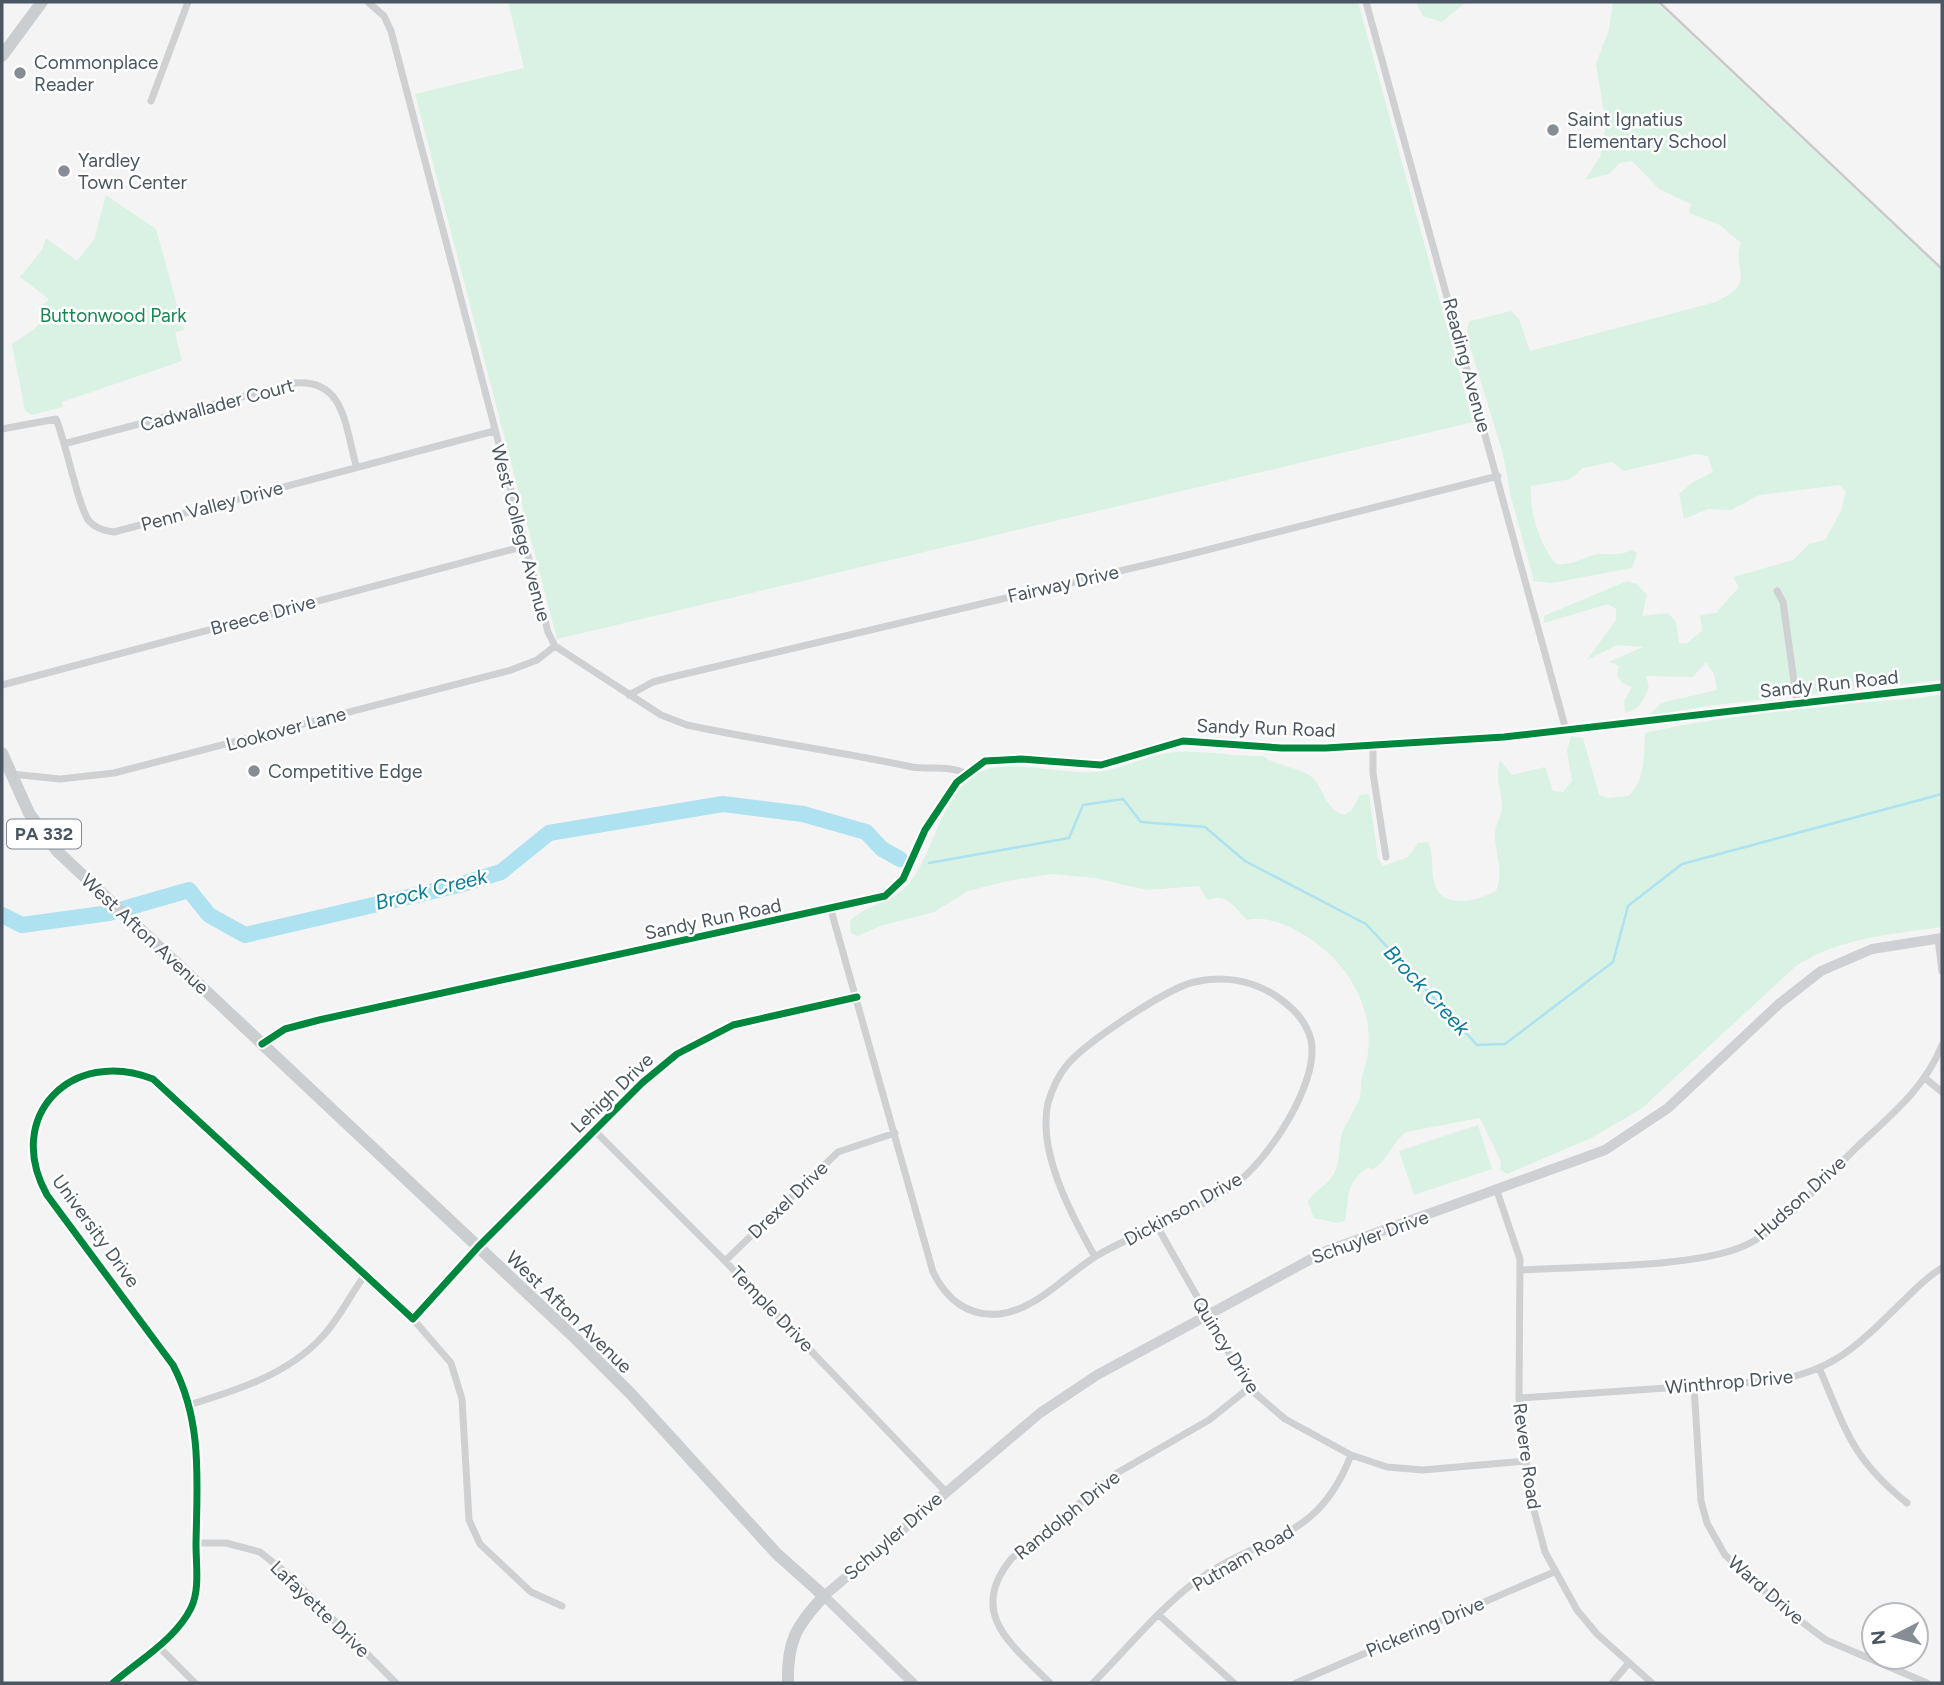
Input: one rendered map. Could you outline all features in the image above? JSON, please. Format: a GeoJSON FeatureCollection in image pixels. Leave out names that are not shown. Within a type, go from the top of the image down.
{"type":"FeatureCollection","features":[{"type":"Feature","properties":{"kind":"main road"},"geometry":{"type":"LineString","coordinates":[[2,55],[42,2]]}},
{"type":"Feature","properties":{"kind":"main road","name":"West Afton Avenue"},"geometry":{"type":"LineString","coordinates":[[2,753],[29,813],[49,841],[108,900],[632,1395],[695,1461],[727,1501],[824,1596]]}},
{"type":"Feature","properties":{"kind":"main road"},"geometry":{"type":"LineString","coordinates":[[788,1683],[789,1652],[795,1632],[824,1596]]}},
{"type":"Feature","properties":{"kind":"street"},"geometry":{"type":"LineString","coordinates":[[151,101],[188,2]]}},
{"type":"Feature","properties":{"kind":"street","name":"West College Avenue"},"geometry":{"type":"LineString","coordinates":[[368,2],[384,16],[391,32],[494,431],[548,632],[555,646],[661,715],[687,726],[867,755],[914,767],[947,768],[965,773]]}},
{"type":"Feature","properties":{"kind":"street","name":"Reading Avenue"},"geometry":{"type":"LineString","coordinates":[[1366,2],[1566,730]]}},
{"type":"Feature","properties":{"kind":"street","name":"Cadwallader Court"},"geometry":{"type":"LineString","coordinates":[[67,443],[294,383],[313,381],[327,388],[335,399],[356,465]]}},
{"type":"Feature","properties":{"kind":"street","name":"Penn Valley Drive"},"geometry":{"type":"LineString","coordinates":[[2,429],[56,419],[67,443],[86,516],[92,524],[106,531],[126,529],[356,465],[494,431]]}},
{"type":"Feature","properties":{"kind":"street","name":"Fairway Drive"},"geometry":{"type":"LineString","coordinates":[[629,695],[663,680],[1183,556],[1498,476]]}},
{"type":"Feature","properties":{"kind":"street","name":"Breece Drive"},"geometry":{"type":"LineString","coordinates":[[2,685],[525,546]]}},
{"type":"Feature","properties":{"kind":"street"},"geometry":{"type":"LineString","coordinates":[[1777,591],[1783,603],[1797,703]]}},
{"type":"Feature","properties":{"kind":"street","name":"Lookover Lane"},"geometry":{"type":"LineString","coordinates":[[10,774],[60,779],[114,773],[511,670],[537,660],[555,646]]}},
{"type":"Feature","properties":{"kind":"street","name":"Sandy Run Road"},"geometry":{"type":"LineString","coordinates":[[262,1044],[285,1029],[319,1020],[880,898],[896,888],[908,870],[925,830],[965,773],[985,761],[1006,759],[1101,765],[1183,741],[1281,748],[1373,745],[1566,730],[1942,687]]}},
{"type":"Feature","properties":{"kind":"street"},"geometry":{"type":"LineString","coordinates":[[1373,745],[1374,783],[1386,857]]}},
{"type":"Feature","properties":{"kind":"street","name":"Dickinson Drive"},"geometry":{"type":"LineString","coordinates":[[831,910],[933,1272],[946,1293],[964,1308],[986,1314],[1024,1308],[1095,1257],[1218,1194],[1249,1173],[1279,1137],[1305,1082],[1312,1058],[1308,1030],[1293,1010],[1258,986],[1228,979],[1207,979],[1180,986],[1090,1044],[1058,1077],[1046,1115],[1049,1141],[1065,1199],[1095,1257]]}},
{"type":"Feature","properties":{"kind":"street"},"geometry":{"type":"LineString","coordinates":[[1940,939],[1942,971]]}},
{"type":"Feature","properties":{"kind":"street","name":"Schuyler Drive"},"geometry":{"type":"LineString","coordinates":[[824,1596],[945,1491],[1066,1394],[1206,1314],[1326,1251],[1580,1161],[1633,1134],[1668,1108],[1780,1003],[1821,971],[1872,949],[1940,939]]}},
{"type":"Feature","properties":{"kind":"street","name":"Lehigh Drive"},"geometry":{"type":"LineString","coordinates":[[413,1319],[478,1247],[660,1066],[707,1036],[751,1020],[857,997]]}},
{"type":"Feature","properties":{"kind":"street"},"geometry":{"type":"LineString","coordinates":[[1942,1045],[1926,1079],[1942,1092]]}},
{"type":"Feature","properties":{"kind":"street","name":"University Drive"},"geometry":{"type":"LineString","coordinates":[[114,1683],[179,1626],[193,1603],[198,1463],[189,1405],[173,1365],[47,1195],[37,1173],[33,1153],[37,1121],[47,1103],[67,1082],[106,1069],[127,1070],[153,1079],[413,1319],[451,1363],[462,1399],[469,1520],[480,1545],[530,1592],[562,1605]]}},
{"type":"Feature","properties":{"kind":"street","name":"Hudson Drive"},"geometry":{"type":"LineString","coordinates":[[1521,1270],[1693,1259],[1744,1246],[1782,1219],[1926,1079]]}},
{"type":"Feature","properties":{"kind":"street","name":"Temple Drive"},"geometry":{"type":"LineString","coordinates":[[595,1131],[726,1261],[945,1491]]}},
{"type":"Feature","properties":{"kind":"street","name":"Drexel Drive"},"geometry":{"type":"LineString","coordinates":[[726,1261],[838,1152],[895,1133]]}},
{"type":"Feature","properties":{"kind":"street","name":"Revere Road"},"geometry":{"type":"LineString","coordinates":[[1497,1191],[1515,1240],[1521,1270],[1519,1398],[1536,1520],[1554,1572],[1577,1610],[1629,1664],[1652,1683]]}},
{"type":"Feature","properties":{"kind":"street","name":"Quincy Drive"},"geometry":{"type":"LineString","coordinates":[[1157,1226],[1249,1388],[1284,1419],[1351,1455],[1387,1467],[1423,1470],[1526,1461]]}},
{"type":"Feature","properties":{"kind":"street","name":"Winthrop Drive"},"geometry":{"type":"LineString","coordinates":[[1519,1398],[1789,1379],[1820,1370],[1857,1346],[1927,1278],[1942,1268]]}},
{"type":"Feature","properties":{"kind":"street"},"geometry":{"type":"LineString","coordinates":[[189,1405],[261,1380],[299,1359],[324,1335],[365,1275]]}},
{"type":"Feature","properties":{"kind":"street"},"geometry":{"type":"LineString","coordinates":[[1820,1370],[1861,1460],[1875,1477],[1907,1503]]}},
{"type":"Feature","properties":{"kind":"street","name":"Ward Drive"},"geometry":{"type":"LineString","coordinates":[[1694,1385],[1701,1501],[1712,1535],[1725,1555],[1787,1611],[1826,1640],[1927,1683]]}},
{"type":"Feature","properties":{"kind":"street","name":"Randolph Drive"},"geometry":{"type":"LineString","coordinates":[[1050,1683],[1015,1648],[997,1624],[992,1602],[1001,1571],[1012,1558],[1095,1489],[1209,1420],[1249,1388]]}},
{"type":"Feature","properties":{"kind":"street","name":"Putnam Road"},"geometry":{"type":"LineString","coordinates":[[1093,1683],[1182,1593],[1212,1571],[1316,1514],[1336,1490],[1351,1455]]}},
{"type":"Feature","properties":{"kind":"street","name":"Lafayette Drive"},"geometry":{"type":"LineString","coordinates":[[196,1543],[226,1543],[260,1552],[290,1576],[396,1683]]}},
{"type":"Feature","properties":{"kind":"street","name":"Pickering Drive"},"geometry":{"type":"LineString","coordinates":[[1296,1683],[1554,1572]]}},
{"type":"Feature","properties":{"kind":"street"},"geometry":{"type":"LineString","coordinates":[[824,1596],[913,1683]]}},
{"type":"Feature","properties":{"kind":"street"},"geometry":{"type":"LineString","coordinates":[[1160,1616],[1234,1683]]}},
{"type":"Feature","properties":{"kind":"street"},"geometry":{"type":"LineString","coordinates":[[157,1645],[195,1683]]}},
{"type":"Feature","properties":{"kind":"street"},"geometry":{"type":"LineString","coordinates":[[1612,1683],[1629,1664]]}},
{"type":"Feature","properties":{"kind":"green space"},"geometry":{"type":"Polygon","coordinates":[[[508,2],[1358,2],[1473,422],[557,639],[415,94],[524,68],[508,2]]]}},
{"type":"Feature","properties":{"kind":"green space"},"geometry":{"type":"Polygon","coordinates":[[[1416,2],[1466,2],[1442,22],[1423,16],[1416,2]]]}},
{"type":"Feature","properties":{"kind":"green space"},"geometry":{"type":"Polygon","coordinates":[[[1613,2],[1656,2],[1942,271],[1942,680],[1714,705],[1648,716],[1661,703],[1717,690],[1714,674],[1706,662],[1693,677],[1646,676],[1649,688],[1642,701],[1634,710],[1625,713],[1624,701],[1632,687],[1622,683],[1617,675],[1619,666],[1609,662],[1643,647],[1617,645],[1587,660],[1616,620],[1616,609],[1608,604],[1544,623],[1544,616],[1627,581],[1637,584],[1647,595],[1642,616],[1668,613],[1676,622],[1679,643],[1687,643],[1702,631],[1700,615],[1716,613],[1739,587],[1733,577],[1793,560],[1809,544],[1825,540],[1841,511],[1846,491],[1839,485],[1759,495],[1731,510],[1708,509],[1684,519],[1679,494],[1693,482],[1713,472],[1708,456],[1696,454],[1624,471],[1612,462],[1583,468],[1570,479],[1531,486],[1534,517],[1545,547],[1556,564],[1631,550],[1637,553],[1632,568],[1552,583],[1534,581],[1511,497],[1503,454],[1468,340],[1467,327],[1470,321],[1511,311],[1519,319],[1530,351],[1716,302],[1737,288],[1741,275],[1741,243],[1720,225],[1689,213],[1691,204],[1659,189],[1632,161],[1620,163],[1609,174],[1585,180],[1600,157],[1606,124],[1596,64],[1609,29],[1613,2]]]}},
{"type":"Feature","properties":{"kind":"green space","name":"Buttonwood Park"},"geometry":{"type":"Polygon","coordinates":[[[106,195],[156,229],[184,330],[175,332],[182,361],[62,402],[63,407],[31,415],[25,410],[12,344],[40,323],[44,312],[43,305],[49,299],[20,277],[42,250],[46,238],[77,261],[94,240],[106,195]]]}},
{"type":"Feature","properties":{"kind":"green space"},"geometry":{"type":"Polygon","coordinates":[[[1942,694],[1942,927],[1848,943],[1796,966],[1641,1109],[1591,1138],[1507,1174],[1500,1170],[1501,1162],[1480,1118],[1406,1132],[1377,1166],[1372,1170],[1368,1167],[1355,1179],[1349,1191],[1345,1221],[1337,1223],[1314,1218],[1308,1202],[1333,1175],[1342,1133],[1359,1100],[1368,1055],[1367,1020],[1355,987],[1345,972],[1320,946],[1304,935],[1265,919],[1247,920],[1225,899],[1207,900],[1199,886],[1147,890],[1095,878],[1052,874],[968,891],[934,912],[880,926],[858,936],[851,933],[850,921],[896,894],[910,882],[926,856],[954,796],[976,774],[988,769],[1018,767],[1097,772],[1168,753],[1263,756],[1313,778],[1332,808],[1344,815],[1352,810],[1360,795],[1369,794],[1378,858],[1383,866],[1408,857],[1418,843],[1428,842],[1438,890],[1444,897],[1461,901],[1480,898],[1496,891],[1499,870],[1495,832],[1502,808],[1498,778],[1500,760],[1512,775],[1545,767],[1553,791],[1563,792],[1572,781],[1567,751],[1571,736],[1583,738],[1599,795],[1608,798],[1629,796],[1641,775],[1645,733],[1751,715],[1942,694]]]}},
{"type":"Feature","properties":{"kind":"green space"},"geometry":{"type":"Polygon","coordinates":[[[1478,1125],[1492,1169],[1414,1195],[1399,1151],[1478,1125]]]}},
{"type":"Feature","properties":{"kind":"waterway","name":"Brock Creek"},"geometry":{"type":"LineString","coordinates":[[929,863],[1069,838],[1083,805],[1123,799],[1141,822],[1205,827],[1245,861],[1366,924],[1477,1045],[1505,1044],[1613,962],[1628,906],[1682,864],[1942,794]]}},
{"type":"Feature","properties":{"kind":"waterway","name":"Brock Creek"},"geometry":{"type":"LineString","coordinates":[[2,915],[22,925],[109,913],[189,890],[209,915],[245,935],[459,885],[501,872],[549,833],[723,804],[803,814],[866,832],[882,849],[900,859]]}},
{"type":"Feature","properties":{"kind":"railway"},"geometry":{"type":"LineString","coordinates":[[1659,2],[1942,269]]}},
{"type":"Feature","properties":{"kind":"cycle path"},"geometry":{"type":"LineString","coordinates":[[262,1044],[285,1029],[319,1020],[885,896],[903,879],[925,830],[957,782],[985,761],[1021,759],[1101,765],[1183,741],[1281,748],[1326,748],[1504,737],[1942,687]]}},
{"type":"Feature","properties":{"kind":"cycle path"},"geometry":{"type":"LineString","coordinates":[[113,1683],[176,1630],[194,1601],[197,1577],[194,1430],[183,1387],[173,1365],[47,1195],[36,1166],[34,1139],[40,1115],[53,1095],[72,1081],[96,1073],[123,1072],[153,1079],[413,1319],[478,1247],[642,1083],[677,1054],[733,1025],[857,997]]}},
{"type":"Feature","properties":{"kind":"place","name":"Commonplace Reader"},"geometry":{"type":"Point","coordinates":[20,73]}},
{"type":"Feature","properties":{"kind":"place","name":"Saint Ignatius Elementary School"},"geometry":{"type":"Point","coordinates":[1553,130]}},
{"type":"Feature","properties":{"kind":"place","name":"Yardley Town Center"},"geometry":{"type":"Point","coordinates":[64,171]}},
{"type":"Feature","properties":{"kind":"place","name":"Competitive Edge"},"geometry":{"type":"Point","coordinates":[254,771]}}]}
